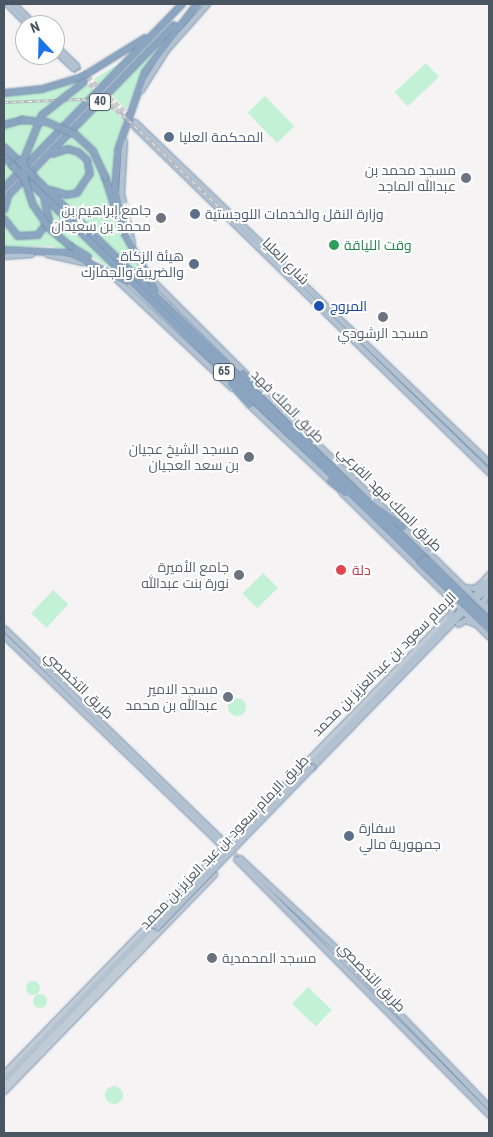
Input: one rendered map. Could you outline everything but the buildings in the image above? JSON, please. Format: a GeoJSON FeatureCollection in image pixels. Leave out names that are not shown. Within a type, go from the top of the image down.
{"type":"FeatureCollection","features":[{"type":"Feature","properties":{"kind":"highway","name":"40"},"geometry":{"type":"LineString","coordinates":[[4,188],[182,4]]}},
{"type":"Feature","properties":{"kind":"highway","name":"40"},"geometry":{"type":"LineString","coordinates":[[4,200],[196,4]]}},
{"type":"Feature","properties":{"kind":"highway"},"geometry":{"type":"LineString","coordinates":[[124,233],[115,177],[128,110],[159,49],[196,4]]}},
{"type":"Feature","properties":{"kind":"highway"},"geometry":{"type":"LineString","coordinates":[[161,312],[117,275],[70,246],[50,229],[33,205],[25,181],[24,159],[42,115],[84,82],[119,61],[167,20]]}},
{"type":"Feature","properties":{"kind":"highway"},"geometry":{"type":"LineString","coordinates":[[4,93],[42,89],[92,73],[167,20]]}},
{"type":"Feature","properties":{"kind":"highway"},"geometry":{"type":"LineString","coordinates":[[4,125],[22,120],[47,122],[76,135],[93,151],[105,177],[124,233],[139,267],[169,307]]}},
{"type":"Feature","properties":{"kind":"highway","name":"طريق الملك فهد"},"geometry":{"type":"LineString","coordinates":[[4,147],[32,178],[209,345],[489,627]]}},
{"type":"Feature","properties":{"kind":"highway","name":"65"},"geometry":{"type":"LineString","coordinates":[[32,178],[66,195],[77,193],[87,184],[90,170],[82,154],[64,149],[46,158]]}},
{"type":"Feature","properties":{"kind":"highway","name":"طريق الملك فهد"},"geometry":{"type":"LineString","coordinates":[[4,157],[13,166],[32,178],[38,190],[161,312],[385,526],[489,621]]}},
{"type":"Feature","properties":{"kind":"highway"},"geometry":{"type":"LineString","coordinates":[[4,220],[18,236],[41,233],[49,213],[38,190]]}},
{"type":"Feature","properties":{"kind":"highway"},"geometry":{"type":"LineString","coordinates":[[4,210],[9,194]]}},
{"type":"Feature","properties":{"kind":"highway"},"geometry":{"type":"LineString","coordinates":[[4,250],[58,251],[117,275]]}},
{"type":"Feature","properties":{"kind":"highway"},"geometry":{"type":"LineString","coordinates":[[209,345],[256,384]]}},
{"type":"Feature","properties":{"kind":"highway"},"geometry":{"type":"LineString","coordinates":[[204,353],[250,405]]}},
{"type":"Feature","properties":{"kind":"highway"},"geometry":{"type":"LineString","coordinates":[[296,424],[333,468]]}},
{"type":"Feature","properties":{"kind":"highway"},"geometry":{"type":"LineString","coordinates":[[330,482],[385,526]]}},
{"type":"Feature","properties":{"kind":"highway"},"geometry":{"type":"LineString","coordinates":[[357,492],[403,527]]}},
{"type":"Feature","properties":{"kind":"main road"},"geometry":{"type":"LineString","coordinates":[[7,4],[18,15]]}},
{"type":"Feature","properties":{"kind":"main road"},"geometry":{"type":"LineString","coordinates":[[14,4],[25,15]]}},
{"type":"Feature","properties":{"kind":"main road","name":"طريق الملك فهد الفرعي"},"geometry":{"type":"LineString","coordinates":[[207,4],[166,50],[139,95],[123,145],[120,193],[126,224],[152,280],[449,574],[474,595],[489,612]]}},
{"type":"Feature","properties":{"kind":"main road"},"geometry":{"type":"LineString","coordinates":[[65,56],[75,67],[65,59]]}},
{"type":"Feature","properties":{"kind":"main road","name":"شارع العليا"},"geometry":{"type":"LineString","coordinates":[[134,124],[472,453],[489,473]]}},
{"type":"Feature","properties":{"kind":"main road","name":"طريق الملك فهد الفرعي"},"geometry":{"type":"LineString","coordinates":[[4,256],[47,254],[83,262],[110,275],[134,292],[434,582],[459,610],[489,635]]}},
{"type":"Feature","properties":{"kind":"main road","name":"شارع العليا"},"geometry":{"type":"LineString","coordinates":[[472,453],[488,462]]}},
{"type":"Feature","properties":{"kind":"main road"},"geometry":{"type":"LineString","coordinates":[[481,465],[479,459],[488,462]]}},
{"type":"Feature","properties":{"kind":"main road"},"geometry":{"type":"LineString","coordinates":[[434,582],[447,587],[452,581],[449,574]]}},
{"type":"Feature","properties":{"kind":"main road","name":"الإمام سعود بن عبدالعزيز بن محمد"},"geometry":{"type":"LineString","coordinates":[[4,1073],[217,855],[294,772],[449,616],[459,610],[474,595],[489,574]]}},
{"type":"Feature","properties":{"kind":"main road"},"geometry":{"type":"LineString","coordinates":[[474,595],[489,579]]}},
{"type":"Feature","properties":{"kind":"main road"},"geometry":{"type":"LineString","coordinates":[[460,584],[470,589],[482,582]]}},
{"type":"Feature","properties":{"kind":"main road"},"geometry":{"type":"LineString","coordinates":[[474,595],[489,585]]}},
{"type":"Feature","properties":{"kind":"main road"},"geometry":{"type":"LineString","coordinates":[[488,592],[483,601],[489,612]]}},
{"type":"Feature","properties":{"kind":"main road"},"geometry":{"type":"LineString","coordinates":[[445,594],[453,607],[449,616]]}},
{"type":"Feature","properties":{"kind":"main road","name":"طريق الإمام سعود بن عبد العزيز بن محمد"},"geometry":{"type":"LineString","coordinates":[[311,766],[334,738],[459,610]]}},
{"type":"Feature","properties":{"kind":"main road","name":"طريق الإمام سعود بن عبد العزيز بن محمد"},"geometry":{"type":"LineString","coordinates":[[4,1079],[311,766],[459,610]]}},
{"type":"Feature","properties":{"kind":"main road"},"geometry":{"type":"LineString","coordinates":[[458,624],[467,620],[478,626]]}},
{"type":"Feature","properties":{"kind":"main road"},"geometry":{"type":"LineString","coordinates":[[489,621],[486,627],[489,635]]}},
{"type":"Feature","properties":{"kind":"main road","name":"طريق التخصصي"},"geometry":{"type":"LineString","coordinates":[[4,628],[222,844],[4,636]]}},
{"type":"Feature","properties":{"kind":"main road"},"geometry":{"type":"LineString","coordinates":[[294,772],[334,738]]}},
{"type":"Feature","properties":{"kind":"main road"},"geometry":{"type":"LineString","coordinates":[[215,843],[217,855]]}},
{"type":"Feature","properties":{"kind":"main road","name":"طريق التخصصي"},"geometry":{"type":"LineString","coordinates":[[237,857],[450,1071],[489,1107]]}},
{"type":"Feature","properties":{"kind":"main road"},"geometry":{"type":"LineString","coordinates":[[4,1091],[214,874]]}},
{"type":"Feature","properties":{"kind":"main road"},"geometry":{"type":"LineString","coordinates":[[110,963],[133,948]]}},
{"type":"Feature","properties":{"kind":"main road"},"geometry":{"type":"LineString","coordinates":[[120,970],[133,948]]}},
{"type":"Feature","properties":{"kind":"main road","name":"طريق الإمام سعود بن عبد العزيز بن محمد"},"geometry":{"type":"LineString","coordinates":[[4,1085],[133,948]]}},
{"type":"Feature","properties":{"kind":"main road"},"geometry":{"type":"LineString","coordinates":[[63,1024],[95,997]]}},
{"type":"Feature","properties":{"kind":"main road","name":"طريق التخصصي"},"geometry":{"type":"LineString","coordinates":[[450,1071],[489,1115]]}},
{"type":"Feature","properties":{"kind":"green space"},"geometry":{"type":"Polygon","coordinates":[[[164,41],[144,69],[126,110],[111,94],[164,41]]]}},
{"type":"Feature","properties":{"kind":"green space"},"geometry":{"type":"Polygon","coordinates":[[[125,60],[101,86],[94,79],[125,60]]]}},
{"type":"Feature","properties":{"kind":"green space"},"geometry":{"type":"Polygon","coordinates":[[[426,63],[439,77],[408,106],[395,92],[426,63]]]}},
{"type":"Feature","properties":{"kind":"green space"},"geometry":{"type":"Polygon","coordinates":[[[82,80],[68,88],[70,91],[86,83],[95,91],[63,125],[46,120],[4,123],[4,94],[82,80]]]}},
{"type":"Feature","properties":{"kind":"green space"},"geometry":{"type":"Polygon","coordinates":[[[265,96],[294,126],[277,143],[248,113],[265,96]]]}},
{"type":"Feature","properties":{"kind":"green space"},"geometry":{"type":"Polygon","coordinates":[[[104,100],[123,119],[113,193],[108,177],[104,179],[121,236],[147,283],[58,196],[80,194],[90,183],[93,170],[86,155],[59,147],[104,100]]]}},
{"type":"Feature","properties":{"kind":"green space"},"geometry":{"type":"Polygon","coordinates":[[[28,122],[60,129],[26,163],[4,143],[4,127],[28,122]]]}},
{"type":"Feature","properties":{"kind":"green space"},"geometry":{"type":"Polygon","coordinates":[[[73,151],[88,171],[85,184],[72,193],[52,189],[35,173],[58,153],[73,151]]]}},
{"type":"Feature","properties":{"kind":"green space"},"geometry":{"type":"Polygon","coordinates":[[[4,161],[16,173],[4,186],[4,161]]]}},
{"type":"Feature","properties":{"kind":"green space"},"geometry":{"type":"Polygon","coordinates":[[[26,183],[47,211],[40,231],[33,234],[19,234],[7,225],[5,215],[10,200],[26,183]]]}},
{"type":"Feature","properties":{"kind":"green space"},"geometry":{"type":"Polygon","coordinates":[[[49,204],[123,276],[68,242],[77,253],[50,246],[4,248],[4,226],[12,235],[30,239],[46,229],[49,204]]]}},
{"type":"Feature","properties":{"kind":"green space"},"geometry":{"type":"Polygon","coordinates":[[[263,573],[278,588],[257,608],[242,594],[263,573]]]}},
{"type":"Feature","properties":{"kind":"green space"},"geometry":{"type":"Polygon","coordinates":[[[53,590],[68,604],[47,628],[31,613],[53,590]]]}},
{"type":"Feature","properties":{"kind":"green space"},"geometry":{"type":"Polygon","coordinates":[[[237,698],[243,701],[246,707],[243,713],[237,716],[231,713],[228,707],[231,701],[237,698]]]}},
{"type":"Feature","properties":{"kind":"green space"},"geometry":{"type":"Polygon","coordinates":[[[30,981],[36,981],[40,988],[36,995],[30,995],[26,991],[26,985],[30,981]]]}},
{"type":"Feature","properties":{"kind":"green space"},"geometry":{"type":"Polygon","coordinates":[[[308,987],[332,1010],[316,1026],[292,1004],[308,987]]]}},
{"type":"Feature","properties":{"kind":"green space"},"geometry":{"type":"Polygon","coordinates":[[[40,994],[45,996],[47,1001],[45,1006],[40,1008],[35,1006],[33,1001],[35,996],[40,994]]]}},
{"type":"Feature","properties":{"kind":"green space"},"geometry":{"type":"Polygon","coordinates":[[[114,1086],[122,1091],[123,1095],[118,1103],[114,1104],[106,1099],[105,1095],[110,1087],[114,1086]]]}},
{"type":"Feature","properties":{"kind":"tunnel"},"geometry":{"type":"LineString","coordinates":[[77,66],[135,122]]}},
{"type":"Feature","properties":{"kind":"tunnel"},"geometry":{"type":"LineString","coordinates":[[73,68],[134,126]]}},
{"type":"Feature","properties":{"kind":"tunnel"},"geometry":{"type":"LineString","coordinates":[[229,848],[238,856]]}},
{"type":"Feature","properties":{"kind":"railway"},"geometry":{"type":"LineString","coordinates":[[4,102],[82,99],[117,109],[236,223]]}},
{"type":"Feature","properties":{"kind":"place","name":"المحكمة العليا"},"geometry":{"type":"Point","coordinates":[169,137]}},
{"type":"Feature","properties":{"kind":"place","name":"مسجد محمد بن عبدالله الماجد"},"geometry":{"type":"Point","coordinates":[466,178]}},
{"type":"Feature","properties":{"kind":"place","name":"وزارة النقل والخدمات اللوجستية"},"geometry":{"type":"Point","coordinates":[195,214]}},
{"type":"Feature","properties":{"kind":"place","name":"جامع إبراهيم بن محمد بن سعيدان"},"geometry":{"type":"Point","coordinates":[161,218]}},
{"type":"Feature","properties":{"kind":"place","name":"وقت اللياقة"},"geometry":{"type":"Point","coordinates":[334,245]}},
{"type":"Feature","properties":{"kind":"place","name":"هيئة الزكاة والضريبة والجمارك"},"geometry":{"type":"Point","coordinates":[194,264]}},
{"type":"Feature","properties":{"kind":"place","name":"المروج"},"geometry":{"type":"Point","coordinates":[319,306]}},
{"type":"Feature","properties":{"kind":"place","name":"مسجد الرشودي"},"geometry":{"type":"Point","coordinates":[383,317]}},
{"type":"Feature","properties":{"kind":"place","name":"مسجد الشيخ عجيان بن سعد العجيان"},"geometry":{"type":"Point","coordinates":[249,457]}},
{"type":"Feature","properties":{"kind":"place","name":"دلة"},"geometry":{"type":"Point","coordinates":[341,570]}},
{"type":"Feature","properties":{"kind":"place","name":"جامع الأميرة نورة بنت عبدالله"},"geometry":{"type":"Point","coordinates":[239,575]}},
{"type":"Feature","properties":{"kind":"place","name":"مسجد الامير عبدالله بن محمد"},"geometry":{"type":"Point","coordinates":[228,697]}},
{"type":"Feature","properties":{"kind":"place","name":"سفارة جمهورية مالي"},"geometry":{"type":"Point","coordinates":[349,836]}},
{"type":"Feature","properties":{"kind":"place","name":"مسجد المحمدية"},"geometry":{"type":"Point","coordinates":[212,958]}}]}
